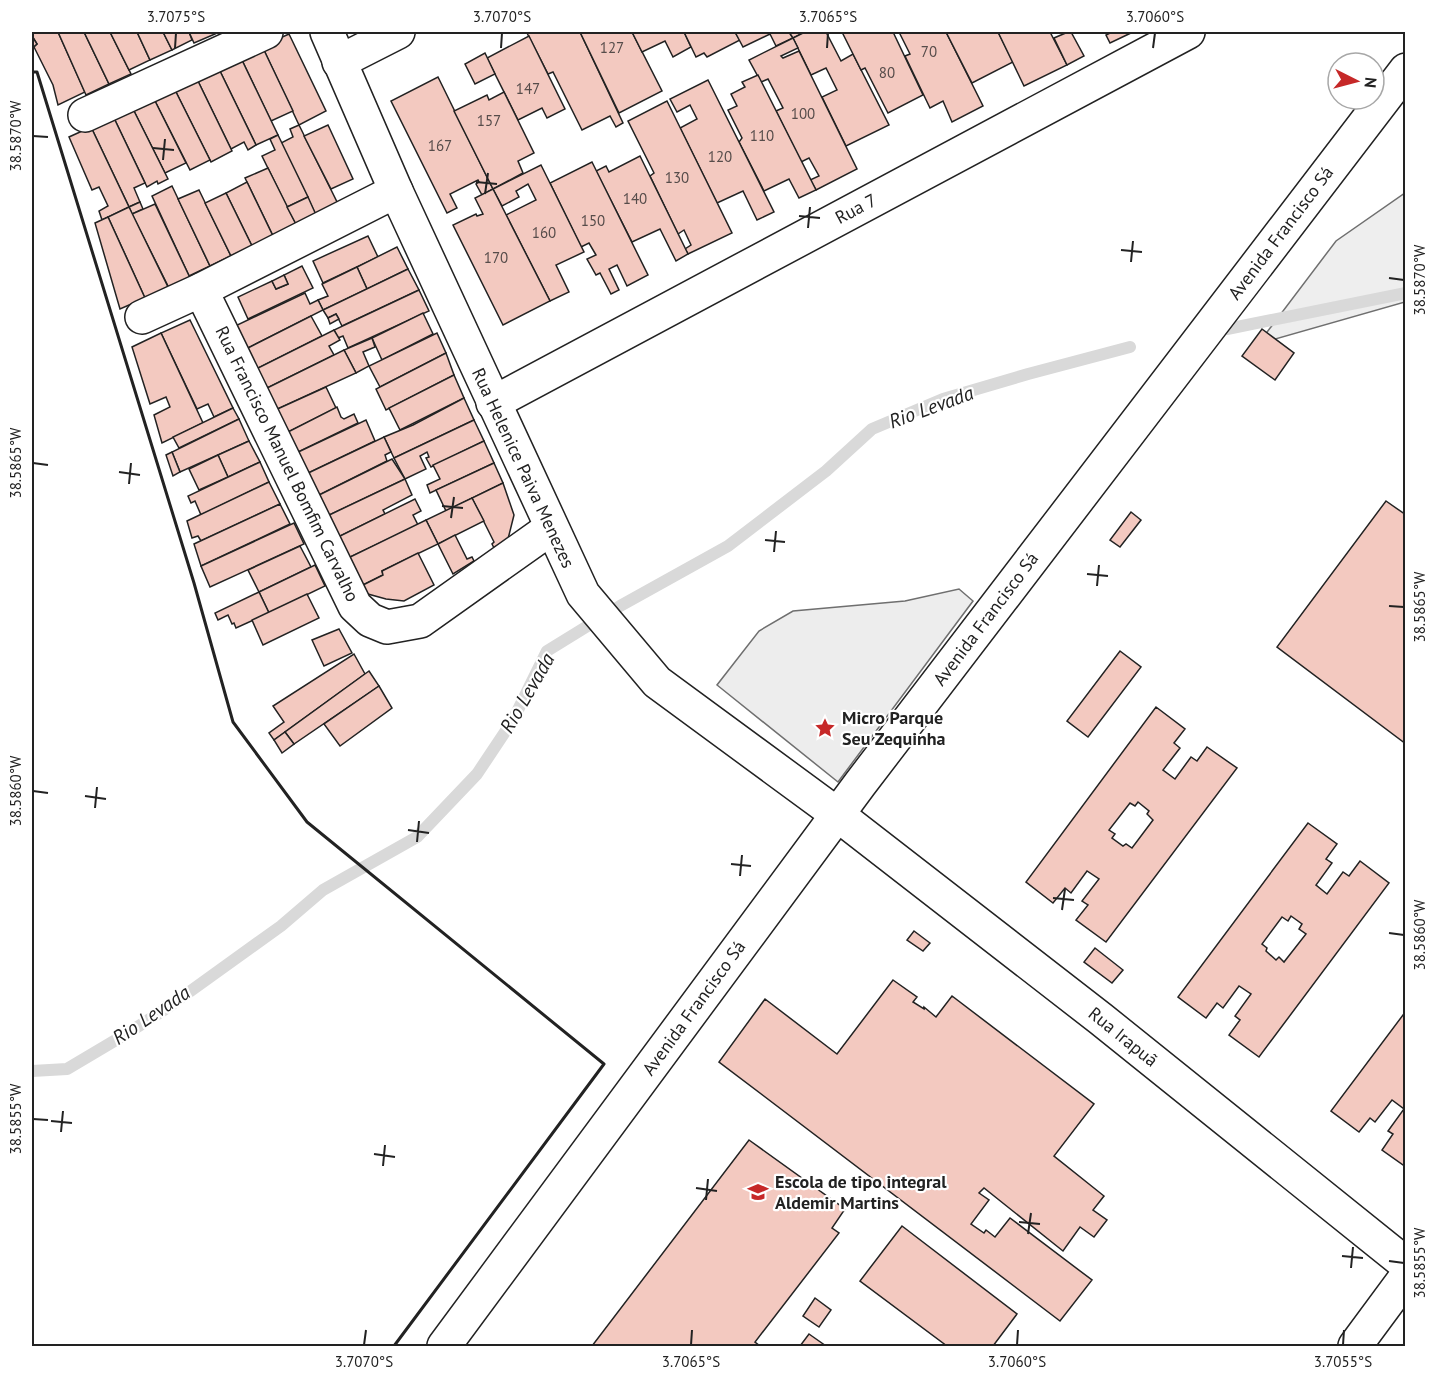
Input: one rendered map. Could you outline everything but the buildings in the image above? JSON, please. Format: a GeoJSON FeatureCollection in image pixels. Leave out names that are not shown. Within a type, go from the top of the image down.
{"type":"FeatureCollection","features":[{"type":"Feature","properties":{"kind":"street"},"geometry":{"type":"LineString","coordinates":[[85,115],[267,32]]}},
{"type":"Feature","properties":{"kind":"street","name":"Rua Helenice Paiva Menezes"},"geometry":{"type":"LineString","coordinates":[[327,32],[396,191],[583,594],[657,682],[838,815]]}},
{"type":"Feature","properties":{"kind":"street"},"geometry":{"type":"LineString","coordinates":[[339,62],[398,32]]}},
{"type":"Feature","properties":{"kind":"street","name":"Rua 7"},"geometry":{"type":"LineString","coordinates":[[493,403],[1188,32]]}},
{"type":"Feature","properties":{"kind":"street","name":"Avenida Francisco Sá"},"geometry":{"type":"LineString","coordinates":[[444,1347],[838,815],[1406,70]]}},
{"type":"Feature","properties":{"kind":"street"},"geometry":{"type":"LineString","coordinates":[[142,317],[201,290],[396,191]]}},
{"type":"Feature","properties":{"kind":"street","name":"Rua Francisco Manuel Bomfim Carvalho"},"geometry":{"type":"LineString","coordinates":[[201,290],[355,606],[369,620],[387,627],[420,621],[551,528]]}},
{"type":"Feature","properties":{"kind":"street","name":"Rua Irapuã"},"geometry":{"type":"LineString","coordinates":[[838,815],[1101,1019],[1406,1264]]}},
{"type":"Feature","properties":{"kind":"street"},"geometry":{"type":"LineString","coordinates":[[1355,1347],[1406,1277]]}},
{"type":"Feature","properties":{"kind":"shaded area"},"geometry":{"type":"Polygon","coordinates":[[[1405,193],[1405,302],[1258,344],[1336,241],[1405,193]]]}},
{"type":"Feature","properties":{"kind":"shaded area","name":"Micro Parque Seu Zequinha"},"geometry":{"type":"Polygon","coordinates":[[[959,589],[973,601],[838,782],[717,685],[759,631],[793,611],[905,601],[959,589]]]}},
{"type":"Feature","properties":{"kind":"waterway"},"geometry":{"type":"LineString","coordinates":[[1227,329],[1406,293]]}},
{"type":"Feature","properties":{"kind":"waterway","name":"Rio Levada"},"geometry":{"type":"LineString","coordinates":[[32,1071],[67,1069],[131,1031],[167,1008],[281,926],[323,890],[417,837],[477,774],[513,720],[547,651],[620,606],[728,546],[826,471],[872,429],[943,399],[1130,347]]}},
{"type":"Feature","properties":{"kind":"wall"},"geometry":{"type":"LineString","coordinates":[[32,72],[37,72],[194,583],[233,722],[307,822],[604,1064],[394,1346]]}},
{"type":"Feature","properties":{"kind":"place","name":"Micro Parque Seu Zequinha"},"geometry":{"type":"Point","coordinates":[825,728]}},
{"type":"Feature","properties":{"kind":"place","name":"Escola de tipo integral Aldemir Martins"},"geometry":{"type":"Point","coordinates":[758,1192]}}]}
